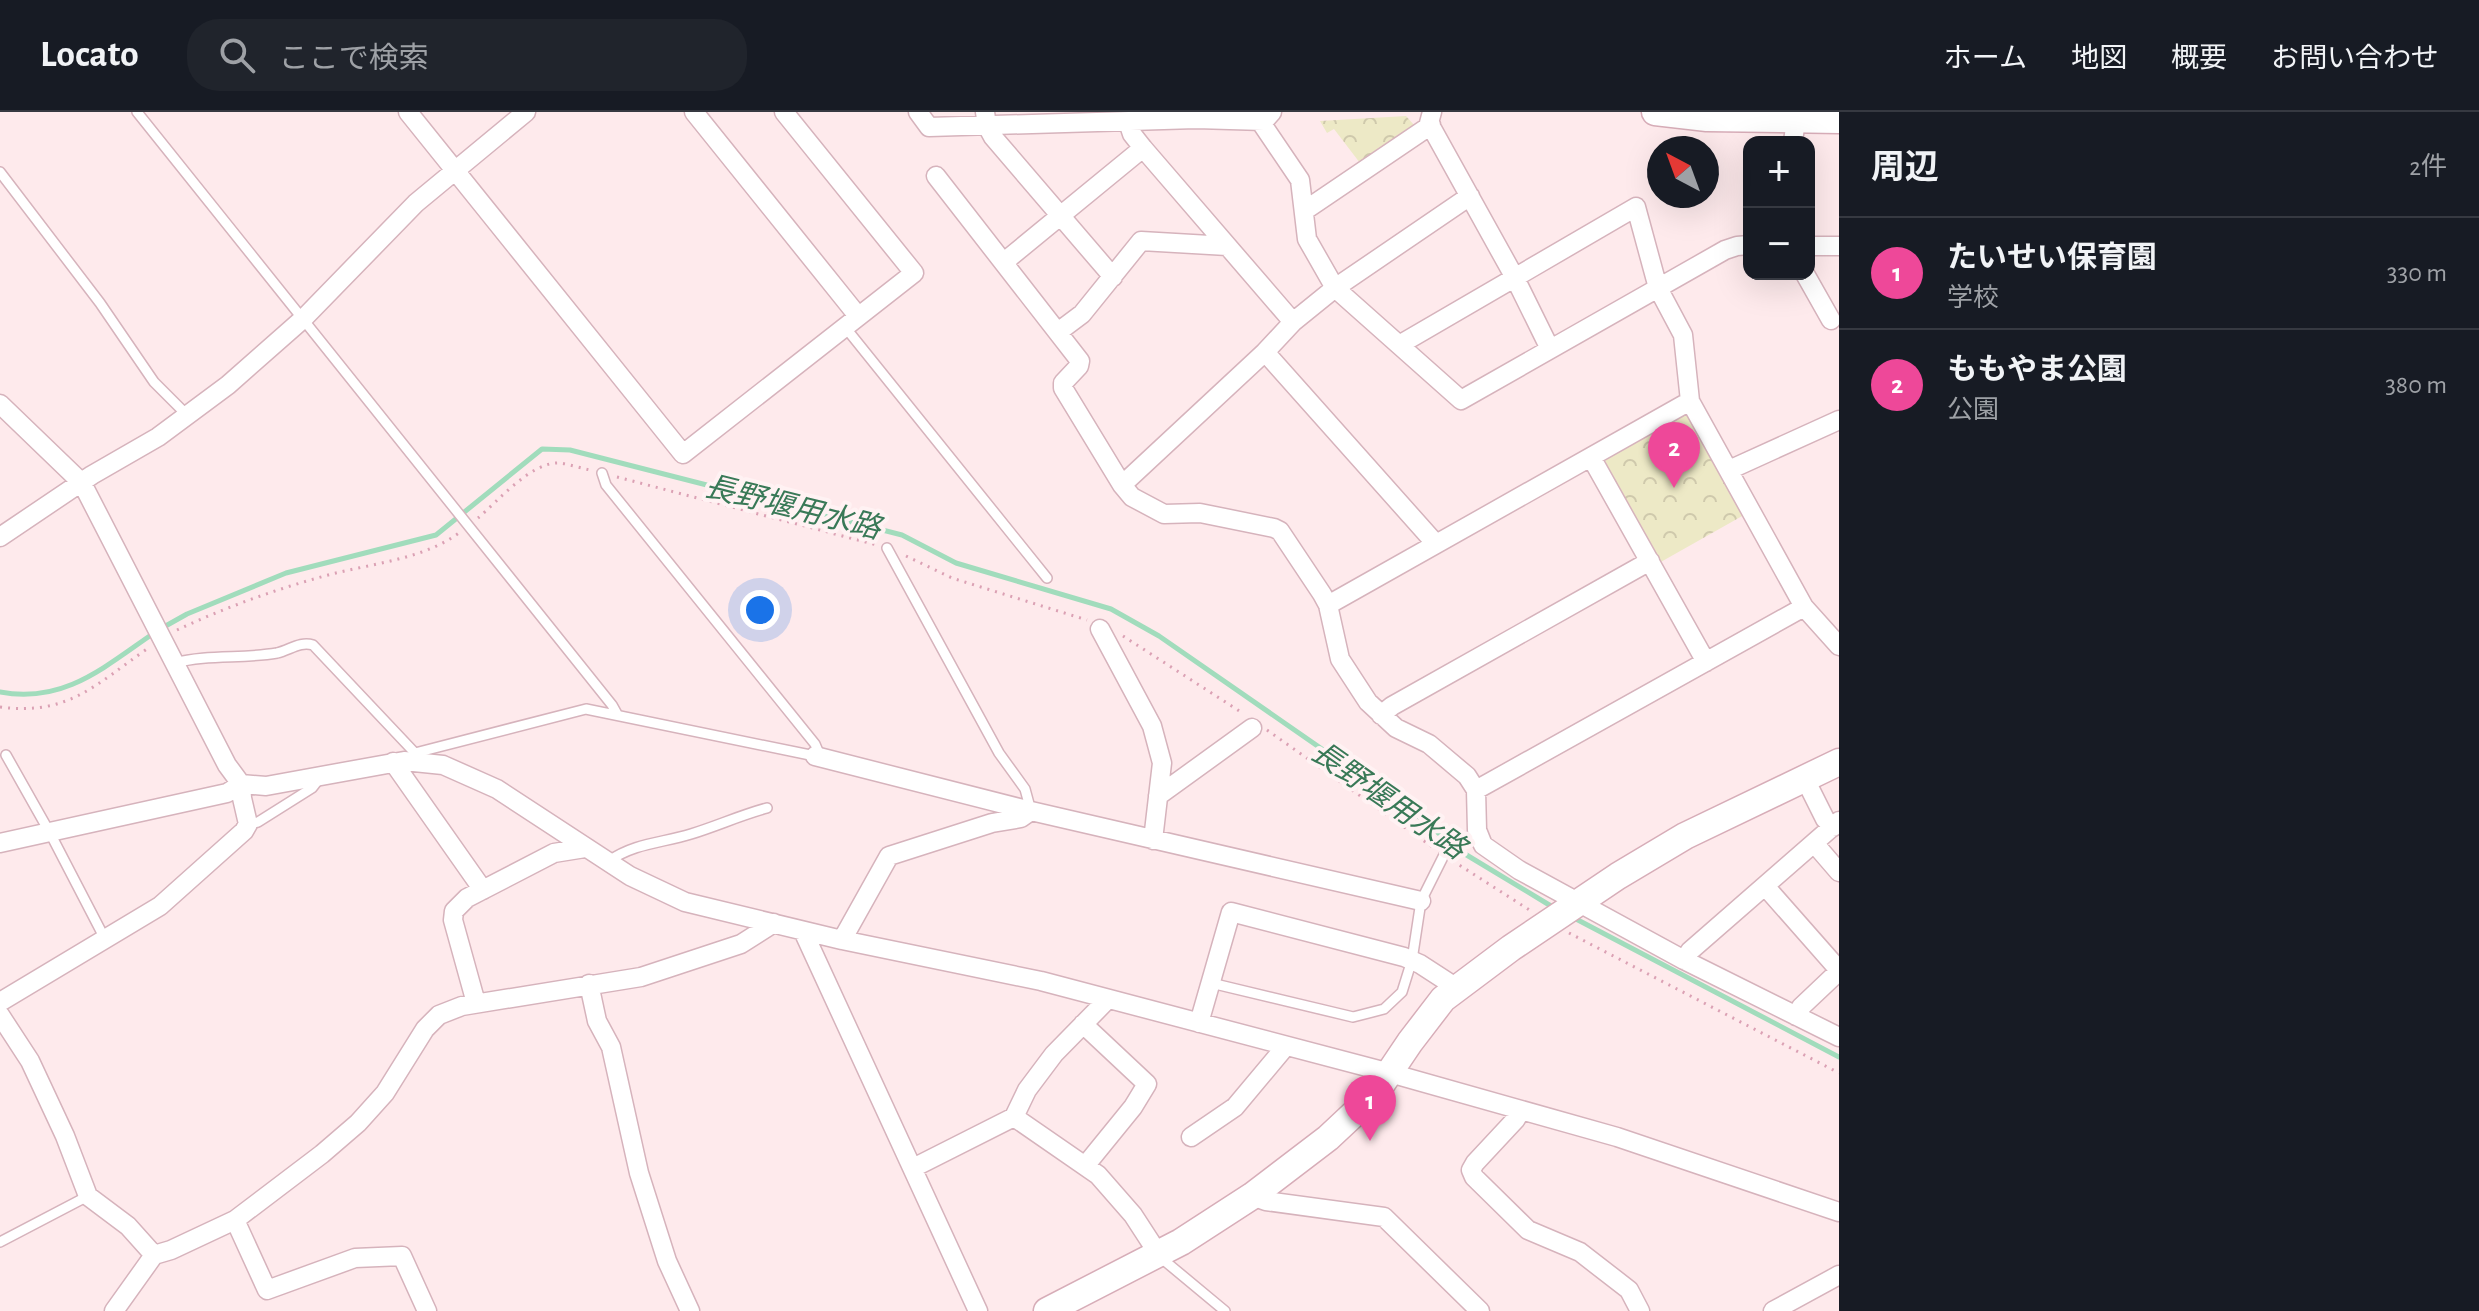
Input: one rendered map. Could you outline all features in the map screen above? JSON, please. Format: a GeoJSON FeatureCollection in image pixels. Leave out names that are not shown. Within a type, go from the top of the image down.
{"type":"FeatureCollection","features":[{"type":"Feature","properties":{"kind":"street"},"geometry":{"type":"LineString","coordinates":[[408,112],[683,454],[914,273],[784,112]]}},
{"type":"Feature","properties":{"kind":"street"},"geometry":{"type":"LineString","coordinates":[[0,537],[189,416],[267,354],[416,203],[526,112]]}},
{"type":"Feature","properties":{"kind":"street"},"geometry":{"type":"LineString","coordinates":[[694,112],[852,322]]}},
{"type":"Feature","properties":{"kind":"street"},"geometry":{"type":"LineString","coordinates":[[918,112],[929,127],[986,119],[1108,117],[1128,122],[1196,116],[1266,116],[1300,180],[1307,239],[1335,288],[1461,400],[1725,250],[1743,246]]}},
{"type":"Feature","properties":{"kind":"street"},"geometry":{"type":"LineString","coordinates":[[1655,112],[1795,125],[1839,120]]}},
{"type":"Feature","properties":{"kind":"street"},"geometry":{"type":"LineString","coordinates":[[986,119],[993,137],[1113,277]]}},
{"type":"Feature","properties":{"kind":"street"},"geometry":{"type":"LineString","coordinates":[[1304,211],[1432,119],[1550,349]]}},
{"type":"Feature","properties":{"kind":"street"},"geometry":{"type":"LineString","coordinates":[[1128,122],[1132,134],[1143,148],[1293,322]]}},
{"type":"Feature","properties":{"kind":"street"},"geometry":{"type":"LineString","coordinates":[[1004,262],[1143,148]]}},
{"type":"Feature","properties":{"kind":"street"},"geometry":{"type":"LineString","coordinates":[[936,176],[1080,361],[1063,383],[1063,388],[1122,485],[1132,497],[1164,514],[1200,513],[1280,531],[1328,605],[1334,642],[1345,671],[1381,715],[1396,728],[1429,744],[1467,776],[1476,790],[1477,830],[1483,845],[1577,903],[1839,1037]]}},
{"type":"Feature","properties":{"kind":"street"},"geometry":{"type":"LineString","coordinates":[[1122,485],[1293,322],[1335,288],[1470,196]]}},
{"type":"Feature","properties":{"kind":"street"},"geometry":{"type":"LineString","coordinates":[[1399,345],[1636,207],[1658,288],[1683,335],[1690,401],[1804,607],[1839,646]]}},
{"type":"Feature","properties":{"kind":"street"},"geometry":{"type":"LineString","coordinates":[[1058,332],[1082,314],[1141,241],[1227,246]]}},
{"type":"Feature","properties":{"kind":"street"},"geometry":{"type":"LineString","coordinates":[[1815,246],[1839,246]]}},
{"type":"Feature","properties":{"kind":"street"},"geometry":{"type":"LineString","coordinates":[[1808,280],[1831,320]]}},
{"type":"Feature","properties":{"kind":"street"},"geometry":{"type":"LineString","coordinates":[[1265,352],[1436,544]]}},
{"type":"Feature","properties":{"kind":"street"},"geometry":{"type":"LineString","coordinates":[[1328,605],[1690,401]]}},
{"type":"Feature","properties":{"kind":"street"},"geometry":{"type":"LineString","coordinates":[[0,404],[82,483],[227,765],[241,784],[248,824],[160,906],[0,1002]]}},
{"type":"Feature","properties":{"kind":"street"},"geometry":{"type":"LineString","coordinates":[[1729,470],[1839,420]]}},
{"type":"Feature","properties":{"kind":"street"},"geometry":{"type":"LineString","coordinates":[[1591,457],[1706,662]]}},
{"type":"Feature","properties":{"kind":"street"},"geometry":{"type":"LineString","coordinates":[[1381,715],[1650,561]]}},
{"type":"Feature","properties":{"kind":"street"},"geometry":{"type":"LineString","coordinates":[[1476,790],[1804,607]]}},
{"type":"Feature","properties":{"kind":"street"},"geometry":{"type":"LineString","coordinates":[[1101,627],[1152,726],[1162,763],[1153,840]]}},
{"type":"Feature","properties":{"kind":"street"},"geometry":{"type":"LineString","coordinates":[[1158,796],[1256,726]]}},
{"type":"Feature","properties":{"kind":"street"},"geometry":{"type":"LineString","coordinates":[[0,843],[227,793],[241,784],[266,786],[415,757],[469,775],[497,789],[585,848],[654,889],[685,902],[842,940],[1041,981],[1390,1073],[1632,1142],[1839,1212]]}},
{"type":"Feature","properties":{"kind":"street"},"geometry":{"type":"LineString","coordinates":[[818,757],[1031,811],[1421,901]]}},
{"type":"Feature","properties":{"kind":"street"},"geometry":{"type":"LineString","coordinates":[[393,762],[483,890]]}},
{"type":"Feature","properties":{"kind":"street"},"geometry":{"type":"LineString","coordinates":[[1047,1311],[1159,1255],[1252,1196],[1354,1116],[1390,1073],[1435,1007],[1577,903],[1685,836],[1839,762]]}},
{"type":"Feature","properties":{"kind":"street"},"geometry":{"type":"LineString","coordinates":[[1684,960],[1690,951],[1836,824],[1825,819],[1805,779]]}},
{"type":"Feature","properties":{"kind":"street"},"geometry":{"type":"LineString","coordinates":[[842,940],[889,856],[992,823],[1021,818],[1031,811]]}},
{"type":"Feature","properties":{"kind":"street"},"geometry":{"type":"LineString","coordinates":[[1814,843],[1839,872]]}},
{"type":"Feature","properties":{"kind":"street"},"geometry":{"type":"LineString","coordinates":[[476,1003],[453,920],[454,911],[467,898],[554,853],[585,848]]}},
{"type":"Feature","properties":{"kind":"street"},"geometry":{"type":"LineString","coordinates":[[1765,886],[1839,971],[1801,1007],[1796,1016]]}},
{"type":"Feature","properties":{"kind":"street"},"geometry":{"type":"LineString","coordinates":[[1199,1023],[1231,912],[1412,960],[1457,988]]}},
{"type":"Feature","properties":{"kind":"street"},"geometry":{"type":"LineString","coordinates":[[114,1311],[154,1255],[235,1220],[358,1123],[385,1093],[425,1029],[439,1015],[476,1003],[641,977],[741,944],[774,923]]}},
{"type":"Feature","properties":{"kind":"street"},"geometry":{"type":"LineString","coordinates":[[803,931],[978,1311]]}},
{"type":"Feature","properties":{"kind":"street"},"geometry":{"type":"LineString","coordinates":[[589,984],[597,1021],[611,1047],[639,1173],[667,1261],[690,1311]]}},
{"type":"Feature","properties":{"kind":"street"},"geometry":{"type":"LineString","coordinates":[[913,1168],[1014,1117],[1027,1090],[1045,1066],[1108,999]]}},
{"type":"Feature","properties":{"kind":"street"},"geometry":{"type":"LineString","coordinates":[[0,1015],[30,1061],[65,1136],[88,1196],[128,1226],[154,1255]]}},
{"type":"Feature","properties":{"kind":"street"},"geometry":{"type":"LineString","coordinates":[[1083,1024],[1147,1084],[1133,1107],[1085,1166]]}},
{"type":"Feature","properties":{"kind":"street"},"geometry":{"type":"LineString","coordinates":[[1191,1137],[1235,1107],[1286,1046]]}},
{"type":"Feature","properties":{"kind":"street"},"geometry":{"type":"LineString","coordinates":[[1521,1110],[1475,1163],[1471,1170],[1474,1177],[1528,1230],[1580,1252],[1629,1290],[1640,1311]]}},
{"type":"Feature","properties":{"kind":"street"},"geometry":{"type":"LineString","coordinates":[[1014,1117],[1098,1175],[1120,1198],[1159,1255]]}},
{"type":"Feature","properties":{"kind":"street"},"geometry":{"type":"LineString","coordinates":[[1252,1196],[1266,1201],[1384,1217],[1480,1311]]}},
{"type":"Feature","properties":{"kind":"street"},"geometry":{"type":"LineString","coordinates":[[235,1220],[267,1290],[355,1258],[402,1256],[427,1311]]}},
{"type":"Feature","properties":{"kind":"street"},"geometry":{"type":"LineString","coordinates":[[1773,1311],[1839,1275]]}},
{"type":"Feature","properties":{"kind":"lane"},"geometry":{"type":"LineString","coordinates":[[137,112],[617,714]]}},
{"type":"Feature","properties":{"kind":"lane"},"geometry":{"type":"LineString","coordinates":[[0,172],[100,303],[154,382],[189,416]]}},
{"type":"Feature","properties":{"kind":"lane"},"geometry":{"type":"LineString","coordinates":[[852,322],[1047,578]]}},
{"type":"Feature","properties":{"kind":"lane"},"geometry":{"type":"LineString","coordinates":[[174,663],[191,658],[277,653],[306,642],[313,645],[415,757],[573,711],[597,710],[818,757],[815,744],[606,485],[602,473]]}},
{"type":"Feature","properties":{"kind":"lane"},"geometry":{"type":"LineString","coordinates":[[887,548],[999,753],[1025,789],[1031,811]]}},
{"type":"Feature","properties":{"kind":"lane"},"geometry":{"type":"LineString","coordinates":[[6,755],[105,939]]}},
{"type":"Feature","properties":{"kind":"lane"},"geometry":{"type":"LineString","coordinates":[[248,824],[258,822],[312,788],[321,776]]}},
{"type":"Feature","properties":{"kind":"lane"},"geometry":{"type":"LineString","coordinates":[[608,861],[638,845],[694,833],[767,808]]}},
{"type":"Feature","properties":{"kind":"lane"},"geometry":{"type":"LineString","coordinates":[[1211,983],[1353,1017],[1384,1009],[1402,992],[1412,960],[1421,901],[1444,855]]}},
{"type":"Feature","properties":{"kind":"lane"},"geometry":{"type":"LineString","coordinates":[[0,1242],[88,1196]]}},
{"type":"Feature","properties":{"kind":"lane"},"geometry":{"type":"LineString","coordinates":[[1159,1255],[1225,1311]]}},
{"type":"Feature","properties":{"kind":"path"},"geometry":{"type":"LineString","coordinates":[[173,632],[212,613],[303,583],[442,546],[531,472],[560,463],[887,548],[952,578],[1101,627],[1256,726],[1539,916]]}},
{"type":"Feature","properties":{"kind":"path"},"geometry":{"type":"LineString","coordinates":[[0,707],[25,711],[47,709],[75,699],[152,645]]}},
{"type":"Feature","properties":{"kind":"path"},"geometry":{"type":"LineString","coordinates":[[1559,928],[1839,1073]]}},
{"type":"Feature","properties":{"kind":"green space"},"geometry":{"type":"Polygon","coordinates":[[[1406,116],[1414,125],[1360,163],[1334,129],[1327,133],[1320,121],[1406,116]]]}},
{"type":"Feature","properties":{"kind":"green space"},"geometry":{"type":"Polygon","coordinates":[[[1680,414],[1691,417],[1744,515],[1659,563],[1605,461],[1680,414]]]}},
{"type":"Feature","properties":{"kind":"waterway","name":"長野堰用水路"},"geometry":{"type":"LineString","coordinates":[[162,628],[187,614],[286,573],[436,535],[542,449],[570,450],[902,535],[956,563],[1111,609],[1159,636],[1417,815],[1460,851],[1551,906]]}},
{"type":"Feature","properties":{"kind":"waterway","name":"長野堰用水路"},"geometry":{"type":"LineString","coordinates":[[0,692],[44,693],[64,688],[100,670],[154,633]]}},
{"type":"Feature","properties":{"kind":"waterway","name":"長野堰用水路"},"geometry":{"type":"LineString","coordinates":[[1576,919],[1839,1057]]}},
{"type":"Feature","properties":{"kind":"place","name":"ももやま公園"},"geometry":{"type":"Point","coordinates":[1674,488]}},
{"type":"Feature","properties":{"kind":"place","name":"たいせい保育園"},"geometry":{"type":"Point","coordinates":[1370,1141]}}]}
